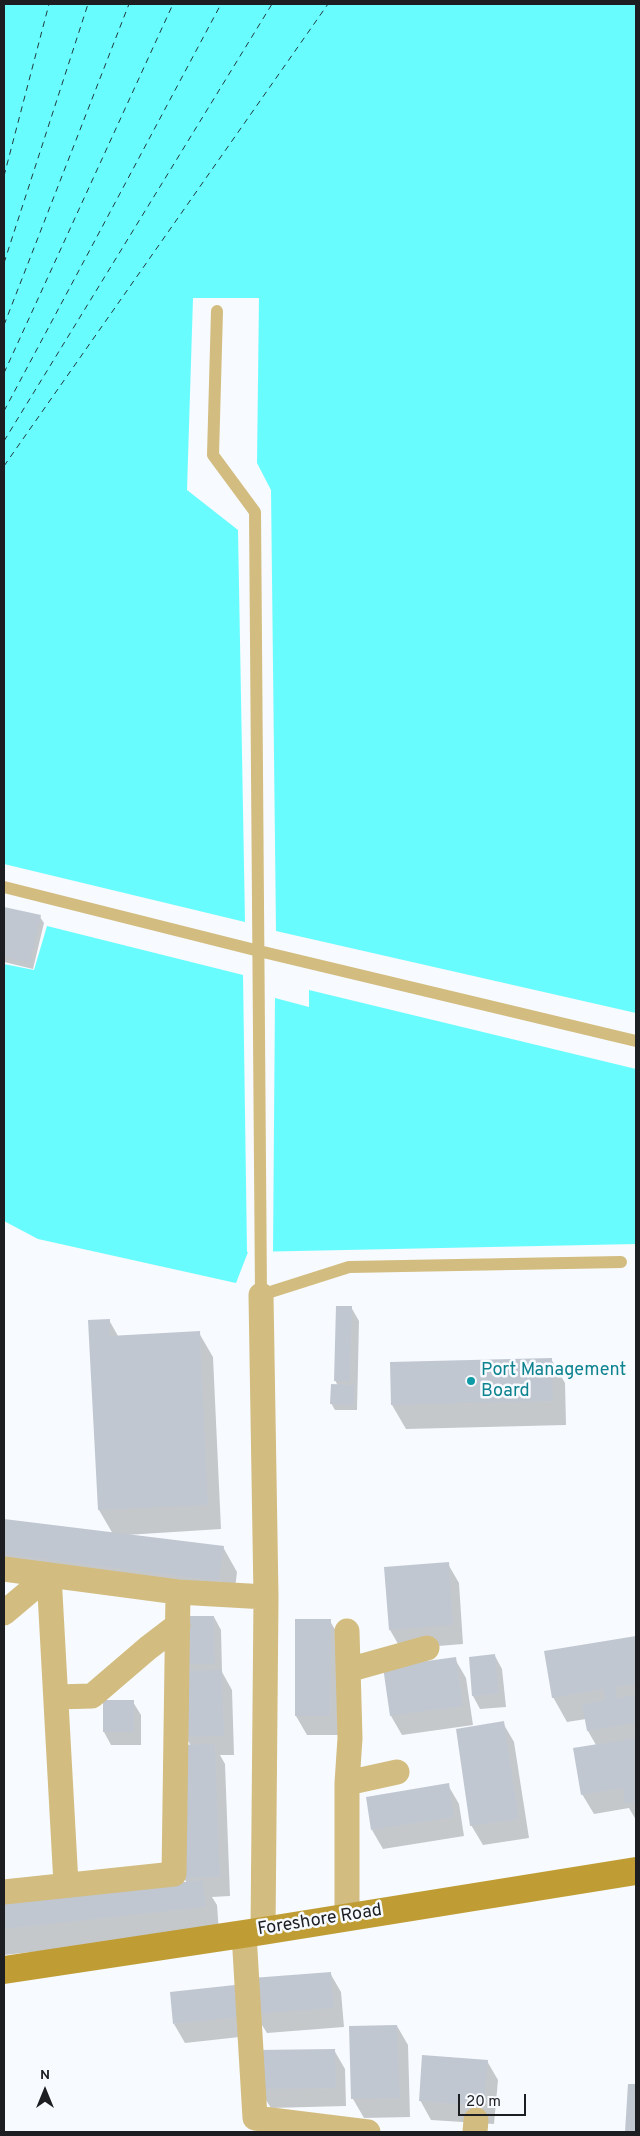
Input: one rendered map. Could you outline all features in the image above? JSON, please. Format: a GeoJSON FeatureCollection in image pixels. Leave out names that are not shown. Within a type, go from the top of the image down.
{"type":"FeatureCollection","features":[{"type":"Feature","properties":{"kind":"main road","name":"Foreshore Road"},"geometry":{"type":"LineString","coordinates":[[4,1970],[636,1871]]}},
{"type":"Feature","properties":{"kind":"street"},"geometry":{"type":"LineString","coordinates":[[261,1295],[266,1597],[254,1932],[255,2118],[368,2132]]}},
{"type":"Feature","properties":{"kind":"street"},"geometry":{"type":"LineString","coordinates":[[4,1569],[178,1592],[266,1597]]}},
{"type":"Feature","properties":{"kind":"street"},"geometry":{"type":"LineString","coordinates":[[4,1613],[49,1575]]}},
{"type":"Feature","properties":{"kind":"street"},"geometry":{"type":"LineString","coordinates":[[49,1575],[66,1884]]}},
{"type":"Feature","properties":{"kind":"street"},"geometry":{"type":"LineString","coordinates":[[4,1892],[174,1874],[178,1592]]}},
{"type":"Feature","properties":{"kind":"street"},"geometry":{"type":"LineString","coordinates":[[56,1697],[92,1696],[178,1625]]}},
{"type":"Feature","properties":{"kind":"street"},"geometry":{"type":"LineString","coordinates":[[347,1631],[350,1738],[347,1783],[347,1916]]}},
{"type":"Feature","properties":{"kind":"street"},"geometry":{"type":"LineString","coordinates":[[348,1670],[427,1648]]}},
{"type":"Feature","properties":{"kind":"street"},"geometry":{"type":"LineString","coordinates":[[347,1783],[397,1772]]}},
{"type":"Feature","properties":{"kind":"lane"},"geometry":{"type":"LineString","coordinates":[[217,311],[212,455],[255,512],[261,1295],[349,1267],[621,1262]]}},
{"type":"Feature","properties":{"kind":"lane"},"geometry":{"type":"LineString","coordinates":[[4,887],[258,951],[636,1041]]}},
{"type":"Feature","properties":{"kind":"water"},"geometry":{"type":"Polygon","coordinates":[[[4,4],[636,4],[636,1244],[248,1252],[236,1283],[38,1239],[4,1221],[4,4]]]}},
{"type":"Feature","properties":{"kind":"pier"},"geometry":{"type":"Polygon","coordinates":[[[193,298],[259,298],[257,463],[271,490],[276,931],[636,1013],[636,1069],[309,990],[309,1007],[275,998],[273,1252],[247,1252],[243,975],[47,926],[34,970],[4,964],[4,864],[245,922],[238,530],[187,490],[193,298]]]}},
{"type":"Feature","properties":{"kind":"building"},"geometry":{"type":"Polygon","coordinates":[[[4,907],[41,915],[30,963],[4,957],[4,907]]]}},
{"type":"Feature","properties":{"kind":"building"},"geometry":{"type":"Polygon","coordinates":[[[336,1306],[352,1306],[350,1381],[334,1381],[336,1306]]]}},
{"type":"Feature","properties":{"kind":"building"},"geometry":{"type":"Polygon","coordinates":[[[110,1319],[110,1336],[200,1331],[208,1505],[98,1510],[88,1320],[110,1319]]]}},
{"type":"Feature","properties":{"kind":"building","name":"Port Management Board"},"geometry":{"type":"Polygon","coordinates":[[[552,1358],[553,1401],[391,1405],[390,1362],[552,1358]]]}},
{"type":"Feature","properties":{"kind":"building"},"geometry":{"type":"Polygon","coordinates":[[[331,1384],[355,1385],[354,1405],[330,1404],[331,1384]]]}},
{"type":"Feature","properties":{"kind":"building"},"geometry":{"type":"Polygon","coordinates":[[[4,1519],[224,1546],[219,1581],[4,1554],[4,1519]]]}},
{"type":"Feature","properties":{"kind":"building"},"geometry":{"type":"Polygon","coordinates":[[[449,1562],[453,1625],[389,1630],[384,1567],[449,1562]]]}},
{"type":"Feature","properties":{"kind":"building"},"geometry":{"type":"Polygon","coordinates":[[[182,1616],[214,1616],[215,1664],[182,1664],[182,1616]]]}},
{"type":"Feature","properties":{"kind":"building"},"geometry":{"type":"Polygon","coordinates":[[[295,1619],[331,1619],[330,1716],[295,1716],[295,1619]]]}},
{"type":"Feature","properties":{"kind":"building"},"geometry":{"type":"Polygon","coordinates":[[[636,1636],[636,1684],[615,1687],[617,1698],[636,1695],[636,1723],[587,1731],[582,1704],[605,1700],[603,1689],[552,1698],[544,1651],[636,1636]]]}},
{"type":"Feature","properties":{"kind":"building"},"geometry":{"type":"Polygon","coordinates":[[[495,1654],[499,1694],[472,1696],[469,1657],[495,1654]]]}},
{"type":"Feature","properties":{"kind":"building"},"geometry":{"type":"Polygon","coordinates":[[[456,1657],[463,1706],[390,1716],[383,1667],[456,1657]]]}},
{"type":"Feature","properties":{"kind":"building"},"geometry":{"type":"Polygon","coordinates":[[[222,1670],[224,1736],[185,1737],[183,1671],[222,1670]]]}},
{"type":"Feature","properties":{"kind":"building"},"geometry":{"type":"Polygon","coordinates":[[[103,1700],[134,1700],[134,1732],[103,1732],[103,1700]]]}},
{"type":"Feature","properties":{"kind":"building"},"geometry":{"type":"Polygon","coordinates":[[[504,1721],[519,1819],[470,1826],[456,1729],[504,1721]]]}},
{"type":"Feature","properties":{"kind":"building"},"geometry":{"type":"Polygon","coordinates":[[[636,1738],[636,1802],[625,1804],[623,1788],[581,1795],[573,1748],[636,1738]]]}},
{"type":"Feature","properties":{"kind":"building"},"geometry":{"type":"Polygon","coordinates":[[[215,1744],[220,1877],[183,1878],[178,1745],[215,1744]]]}},
{"type":"Feature","properties":{"kind":"building"},"geometry":{"type":"Polygon","coordinates":[[[449,1783],[454,1817],[371,1830],[366,1797],[449,1783]]]}},
{"type":"Feature","properties":{"kind":"building"},"geometry":{"type":"Polygon","coordinates":[[[203,1880],[206,1907],[4,1929],[4,1901],[203,1880]]]}},
{"type":"Feature","properties":{"kind":"building"},"geometry":{"type":"Polygon","coordinates":[[[331,1972],[334,2008],[254,2014],[252,1978],[331,1972]]]}},
{"type":"Feature","properties":{"kind":"building"},"geometry":{"type":"Polygon","coordinates":[[[244,1984],[247,2016],[173,2024],[170,1992],[244,1984]]]}},
{"type":"Feature","properties":{"kind":"building"},"geometry":{"type":"Polygon","coordinates":[[[397,2025],[400,2098],[351,2099],[349,2026],[397,2025]]]}},
{"type":"Feature","properties":{"kind":"building"},"geometry":{"type":"Polygon","coordinates":[[[335,2049],[336,2088],[258,2089],[257,2050],[335,2049]]]}},
{"type":"Feature","properties":{"kind":"building"},"geometry":{"type":"Polygon","coordinates":[[[422,2055],[488,2060],[484,2106],[419,2101],[422,2055]]]}},
{"type":"Feature","properties":{"kind":"building"},"geometry":{"type":"Polygon","coordinates":[[[628,2084],[636,2084],[636,2132],[625,2132],[628,2084]]]}},
{"type":"Feature","properties":{"kind":"ferry route"},"geometry":{"type":"LineString","coordinates":[[4,176],[49,4]]}},
{"type":"Feature","properties":{"kind":"ferry route"},"geometry":{"type":"LineString","coordinates":[[4,263],[88,4]]}},
{"type":"Feature","properties":{"kind":"ferry route"},"geometry":{"type":"LineString","coordinates":[[4,325],[129,4]]}},
{"type":"Feature","properties":{"kind":"ferry route"},"geometry":{"type":"LineString","coordinates":[[4,373],[173,4]]}},
{"type":"Feature","properties":{"kind":"ferry route"},"geometry":{"type":"LineString","coordinates":[[4,411],[221,4]]}},
{"type":"Feature","properties":{"kind":"ferry route"},"geometry":{"type":"LineString","coordinates":[[4,441],[272,4]]}},
{"type":"Feature","properties":{"kind":"ferry route"},"geometry":{"type":"LineString","coordinates":[[4,466],[328,4]]}},
{"type":"Feature","properties":{"kind":"place","name":"Port Management Board"},"geometry":{"type":"Point","coordinates":[471,1381]}}]}
